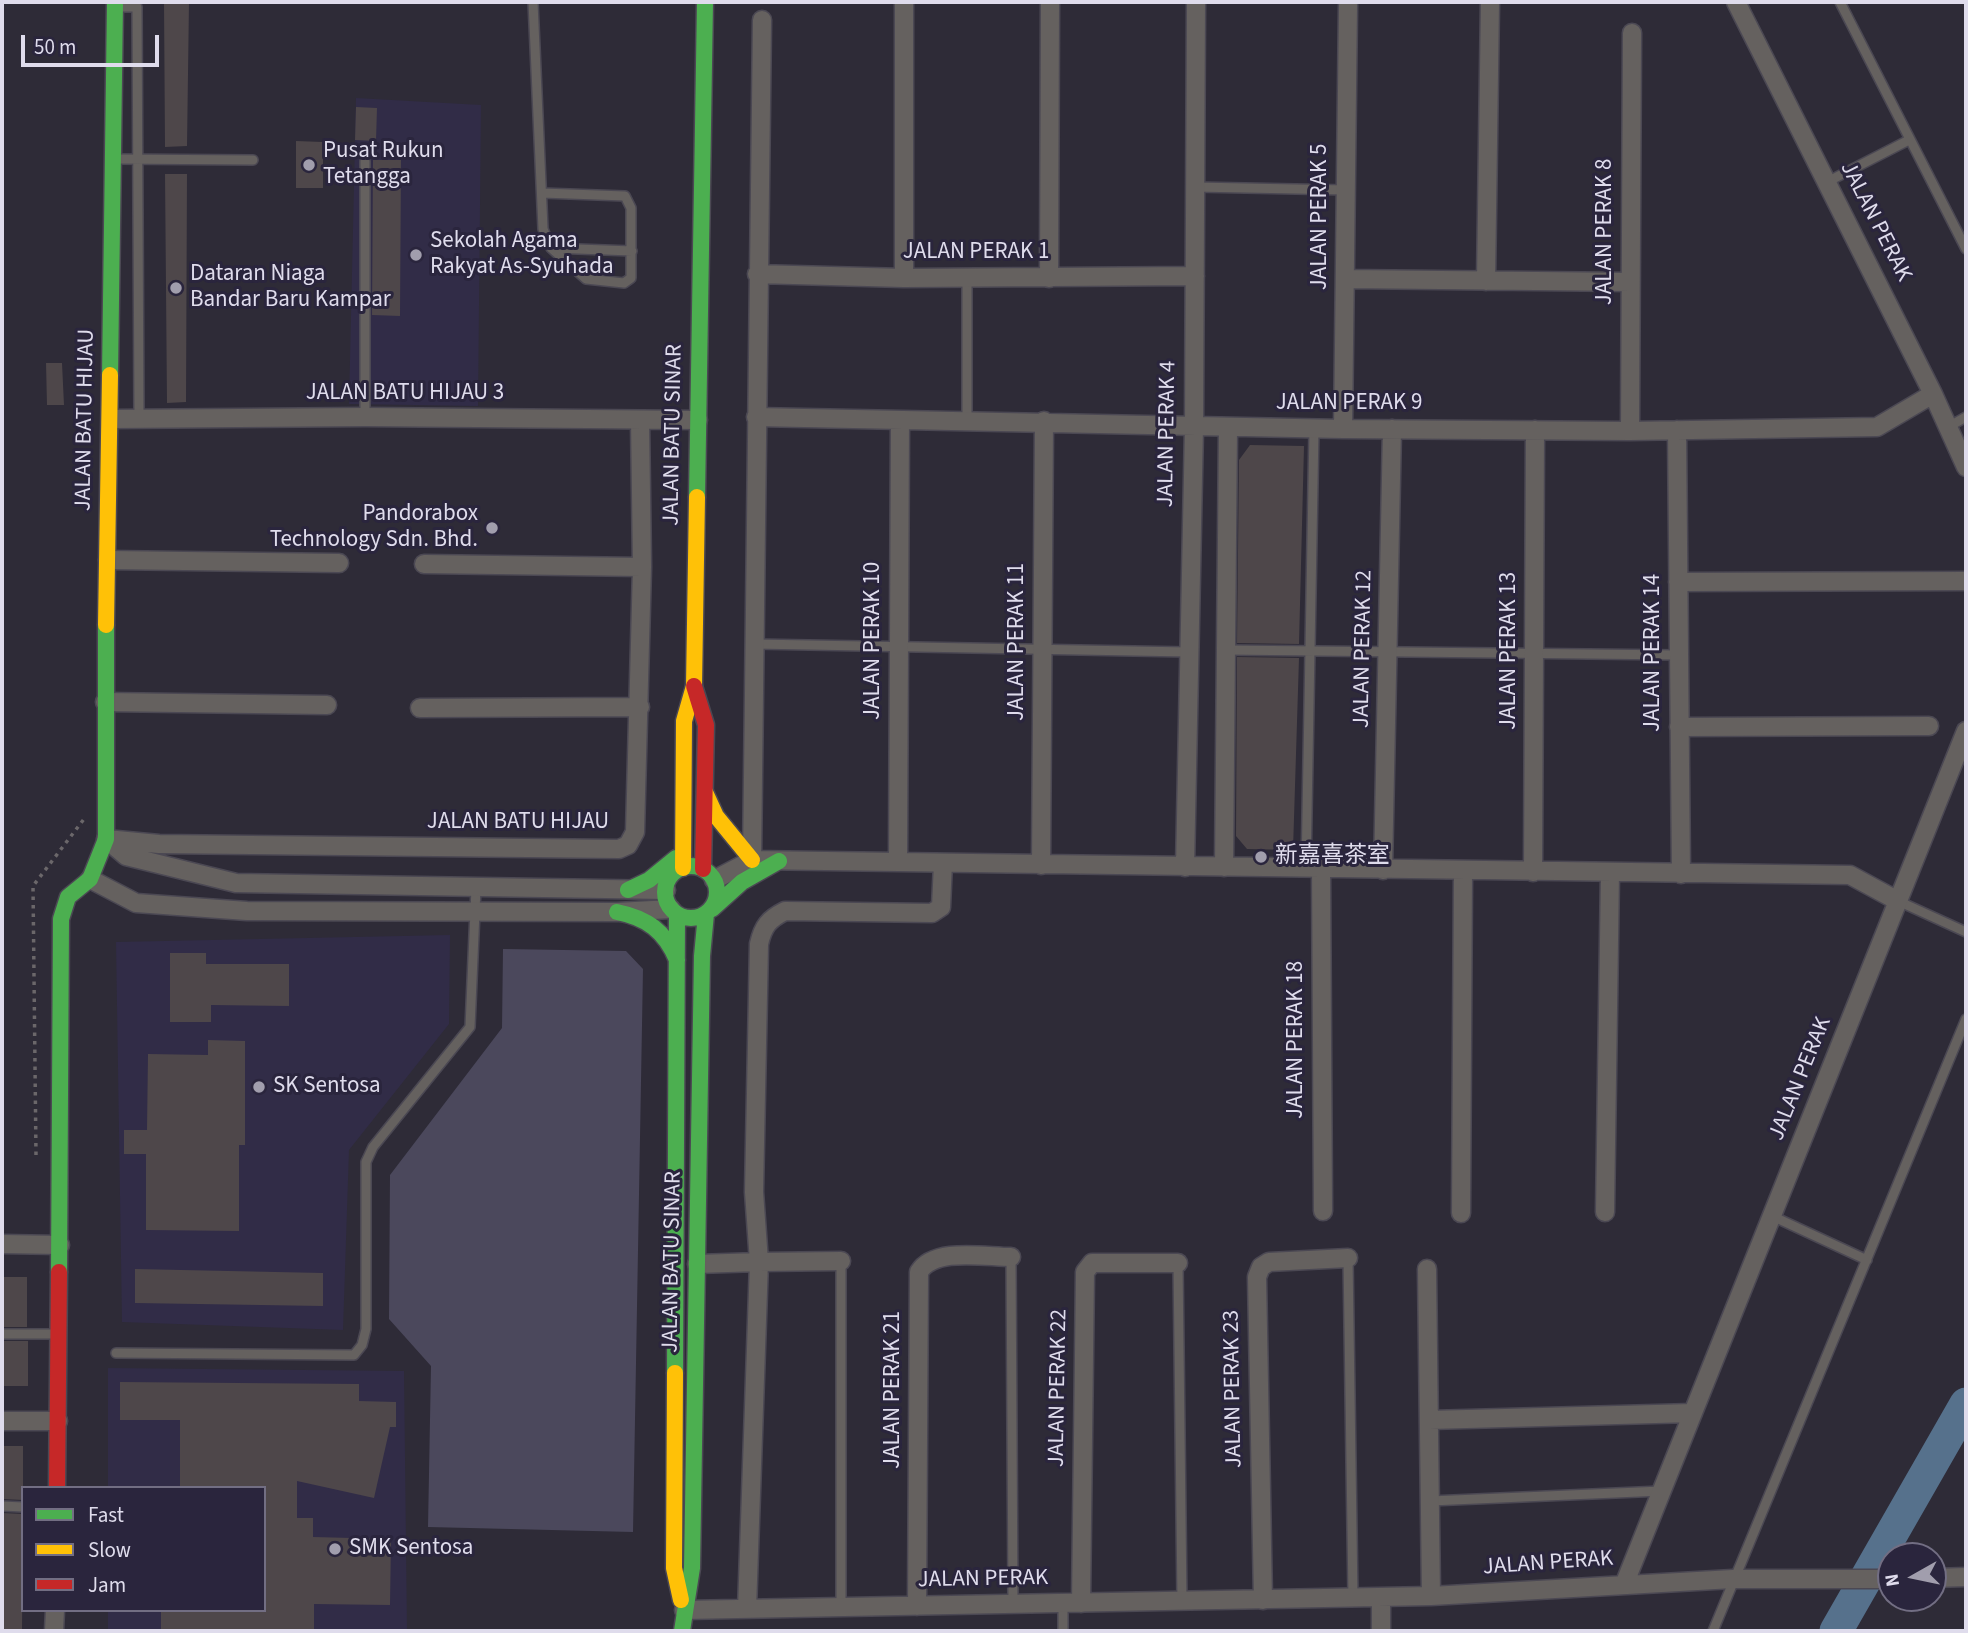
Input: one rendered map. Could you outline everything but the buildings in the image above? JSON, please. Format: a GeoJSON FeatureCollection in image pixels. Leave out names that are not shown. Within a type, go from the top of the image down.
{"type":"FeatureCollection","features":[{"type":"Feature","properties":{"kind":"street","name":"JALAN BATU SINAR"},"geometry":{"type":"LineString","coordinates":[[683,868],[684,721],[694,686],[705,2]]}},
{"type":"Feature","properties":{"kind":"street"},"geometry":{"type":"LineString","coordinates":[[904,2],[904,278]]}},
{"type":"Feature","properties":{"kind":"street"},"geometry":{"type":"LineString","coordinates":[[1049,278],[1050,2]]}},
{"type":"Feature","properties":{"kind":"street","name":"JALAN PERAK 4"},"geometry":{"type":"LineString","coordinates":[[1185,867],[1194,427],[1196,2]]}},
{"type":"Feature","properties":{"kind":"street"},"geometry":{"type":"LineString","coordinates":[[1486,281],[1490,2]]}},
{"type":"Feature","properties":{"kind":"street","name":"JALAN PERAK"},"geometry":{"type":"LineString","coordinates":[[1736,2],[1933,394],[1966,467]]}},
{"type":"Feature","properties":{"kind":"street","name":"JALAN BATU HIJAU"},"geometry":{"type":"LineString","coordinates":[[57,1486],[61,919],[68,897],[90,878],[106,839],[105,702],[115,4]]}},
{"type":"Feature","properties":{"kind":"street","name":"JALAN PERAK 5"},"geometry":{"type":"LineString","coordinates":[[1343,429],[1348,5]]}},
{"type":"Feature","properties":{"kind":"street"},"geometry":{"type":"LineString","coordinates":[[752,860],[762,20]]}},
{"type":"Feature","properties":{"kind":"street","name":"JALAN PERAK 8"},"geometry":{"type":"LineString","coordinates":[[1630,431],[1632,33]]}},
{"type":"Feature","properties":{"kind":"street","name":"JALAN PERAK 1"},"geometry":{"type":"LineString","coordinates":[[757,274],[904,278],[1195,276]]}},
{"type":"Feature","properties":{"kind":"street"},"geometry":{"type":"LineString","coordinates":[[1346,279],[1630,282]]}},
{"type":"Feature","properties":{"kind":"street","name":"JALAN PERAK 9"},"geometry":{"type":"LineString","coordinates":[[756,417],[1044,421],[1314,429],[1630,431],[1877,427],[1933,394]]}},
{"type":"Feature","properties":{"kind":"street","name":"JALAN BATU HIJAU 3"},"geometry":{"type":"LineString","coordinates":[[111,419],[365,417],[698,420]]}},
{"type":"Feature","properties":{"kind":"street","name":"JALAN BATU HIJAU"},"geometry":{"type":"LineString","coordinates":[[106,839],[159,844],[619,849],[628,845],[635,832],[640,707],[640,420]]}},
{"type":"Feature","properties":{"kind":"street","name":"JALAN PERAK 10"},"geometry":{"type":"LineString","coordinates":[[898,862],[900,420]]}},
{"type":"Feature","properties":{"kind":"street","name":"JALAN PERAK 11"},"geometry":{"type":"LineString","coordinates":[[1041,864],[1044,421]]}},
{"type":"Feature","properties":{"kind":"street"},"geometry":{"type":"LineString","coordinates":[[1224,867],[1228,428]]}},
{"type":"Feature","properties":{"kind":"street","name":"JALAN PERAK 12"},"geometry":{"type":"LineString","coordinates":[[1383,870],[1392,429]]}},
{"type":"Feature","properties":{"kind":"street","name":"JALAN PERAK 13"},"geometry":{"type":"LineString","coordinates":[[1533,872],[1535,430]]}},
{"type":"Feature","properties":{"kind":"street","name":"JALAN PERAK 14"},"geometry":{"type":"LineString","coordinates":[[1677,430],[1681,874]]}},
{"type":"Feature","properties":{"kind":"street"},"geometry":{"type":"LineString","coordinates":[[108,560],[339,563]]}},
{"type":"Feature","properties":{"kind":"street"},"geometry":{"type":"LineString","coordinates":[[424,564],[642,567]]}},
{"type":"Feature","properties":{"kind":"street"},"geometry":{"type":"LineString","coordinates":[[1678,582],[1966,581]]}},
{"type":"Feature","properties":{"kind":"street"},"geometry":{"type":"LineString","coordinates":[[694,686],[706,725],[708,875],[717,895],[709,911]]}},
{"type":"Feature","properties":{"kind":"street"},"geometry":{"type":"LineString","coordinates":[[105,702],[327,705]]}},
{"type":"Feature","properties":{"kind":"street"},"geometry":{"type":"LineString","coordinates":[[420,708],[640,707]]}},
{"type":"Feature","properties":{"kind":"street"},"geometry":{"type":"LineString","coordinates":[[1679,727],[1929,726]]}},
{"type":"Feature","properties":{"kind":"street","name":"JALAN PERAK"},"geometry":{"type":"LineString","coordinates":[[684,1611],[1431,1596],[1624,1585],[1966,732]]}},
{"type":"Feature","properties":{"kind":"street"},"geometry":{"type":"LineString","coordinates":[[705,791],[716,816],[752,860]]}},
{"type":"Feature","properties":{"kind":"street"},"geometry":{"type":"LineString","coordinates":[[106,839],[126,856],[236,883],[666,890]]}},
{"type":"Feature","properties":{"kind":"street"},"geometry":{"type":"LineString","coordinates":[[628,890],[667,867],[684,842]]}},
{"type":"Feature","properties":{"kind":"street"},"geometry":{"type":"LineString","coordinates":[[674,911],[666,890],[673,874],[683,868],[708,875],[752,860],[1850,875],[1898,901]]}},
{"type":"Feature","properties":{"kind":"street"},"geometry":{"type":"LineString","coordinates":[[90,878],[136,902],[247,911],[674,911],[692,918],[709,911],[742,882],[779,861]]}},
{"type":"Feature","properties":{"kind":"street"},"geometry":{"type":"LineString","coordinates":[[747,1609],[759,1262],[754,1192],[759,944],[762,930],[769,919],[785,911],[932,913],[941,907],[943,863]]}},
{"type":"Feature","properties":{"kind":"street","name":"JALAN PERAK 18"},"geometry":{"type":"LineString","coordinates":[[1313,869],[1322,1211]]}},
{"type":"Feature","properties":{"kind":"street"},"geometry":{"type":"LineString","coordinates":[[1461,1213],[1462,871]]}},
{"type":"Feature","properties":{"kind":"street"},"geometry":{"type":"LineString","coordinates":[[1605,1212],[1611,873]]}},
{"type":"Feature","properties":{"kind":"street","name":"JALAN BATU SINAR"},"geometry":{"type":"LineString","coordinates":[[674,911],[678,964],[674,1568],[684,1611]]}},
{"type":"Feature","properties":{"kind":"street","name":"JALAN BATU SINAR"},"geometry":{"type":"LineString","coordinates":[[682,1631],[692,1568],[702,956],[709,911]]}},
{"type":"Feature","properties":{"kind":"street"},"geometry":{"type":"LineString","coordinates":[[617,912],[639,916],[656,927],[673,948],[678,964]]}},
{"type":"Feature","properties":{"kind":"street"},"geometry":{"type":"LineString","coordinates":[[2,1244],[60,1245]]}},
{"type":"Feature","properties":{"kind":"street","name":"JALAN PERAK 21"},"geometry":{"type":"LineString","coordinates":[[917,1606],[919,1272],[924,1264],[935,1258],[1011,1257]]}},
{"type":"Feature","properties":{"kind":"street","name":"JALAN PERAK 23"},"geometry":{"type":"LineString","coordinates":[[1263,1600],[1256,1277],[1261,1267],[1269,1262],[1348,1258]]}},
{"type":"Feature","properties":{"kind":"street"},"geometry":{"type":"LineString","coordinates":[[697,1264],[841,1261]]}},
{"type":"Feature","properties":{"kind":"street","name":"JALAN PERAK 22"},"geometry":{"type":"LineString","coordinates":[[1081,1603],[1085,1272],[1092,1263],[1178,1263]]}},
{"type":"Feature","properties":{"kind":"street"},"geometry":{"type":"LineString","coordinates":[[1427,1269],[1431,1596]]}},
{"type":"Feature","properties":{"kind":"street"},"geometry":{"type":"LineString","coordinates":[[1429,1420],[1693,1413]]}},
{"type":"Feature","properties":{"kind":"street"},"geometry":{"type":"LineString","coordinates":[[2,1421],[58,1421]]}},
{"type":"Feature","properties":{"kind":"street"},"geometry":{"type":"LineString","coordinates":[[1947,1578],[1966,1577]]}},
{"type":"Feature","properties":{"kind":"street"},"geometry":{"type":"LineString","coordinates":[[1624,1585],[1733,1579],[1877,1579]]}},
{"type":"Feature","properties":{"kind":"street"},"geometry":{"type":"LineString","coordinates":[[1381,1597],[1381,1631]]}},
{"type":"Feature","properties":{"kind":"street"},"geometry":{"type":"LineString","coordinates":[[54,1631],[55,1612]]}},
{"type":"Feature","properties":{"kind":"lane"},"geometry":{"type":"LineString","coordinates":[[533,2],[543,229],[551,248],[586,279],[624,283],[631,278],[631,208],[625,196],[542,193]]}},
{"type":"Feature","properties":{"kind":"lane"},"geometry":{"type":"LineString","coordinates":[[1840,2],[1966,249]]}},
{"type":"Feature","properties":{"kind":"lane"},"geometry":{"type":"LineString","coordinates":[[115,4],[137,4],[139,419]]}},
{"type":"Feature","properties":{"kind":"lane"},"geometry":{"type":"LineString","coordinates":[[1827,182],[1909,140]]}},
{"type":"Feature","properties":{"kind":"lane"},"geometry":{"type":"LineString","coordinates":[[114,159],[253,159]]}},
{"type":"Feature","properties":{"kind":"lane"},"geometry":{"type":"LineString","coordinates":[[365,161],[365,417]]}},
{"type":"Feature","properties":{"kind":"lane"},"geometry":{"type":"LineString","coordinates":[[1195,187],[1346,190]]}},
{"type":"Feature","properties":{"kind":"lane"},"geometry":{"type":"LineString","coordinates":[[551,248],[632,251]]}},
{"type":"Feature","properties":{"kind":"lane"},"geometry":{"type":"LineString","coordinates":[[967,278],[967,422]]}},
{"type":"Feature","properties":{"kind":"lane"},"geometry":{"type":"LineString","coordinates":[[1948,427],[1966,417]]}},
{"type":"Feature","properties":{"kind":"lane"},"geometry":{"type":"LineString","coordinates":[[1313,869],[1309,650],[1314,429]]}},
{"type":"Feature","properties":{"kind":"lane"},"geometry":{"type":"LineString","coordinates":[[754,644],[1188,652]]}},
{"type":"Feature","properties":{"kind":"lane"},"geometry":{"type":"LineString","coordinates":[[1226,650],[1679,655]]}},
{"type":"Feature","properties":{"kind":"lane"},"geometry":{"type":"LineString","coordinates":[[116,1353],[354,1355],[362,1345],[366,1329],[366,1162],[373,1147],[470,1027],[476,888]]}},
{"type":"Feature","properties":{"kind":"lane"},"geometry":{"type":"LineString","coordinates":[[1898,901],[1966,932]]}},
{"type":"Feature","properties":{"kind":"lane"},"geometry":{"type":"LineString","coordinates":[[1713,1631],[1966,1019]]}},
{"type":"Feature","properties":{"kind":"lane"},"geometry":{"type":"LineString","coordinates":[[1772,1216],[1867,1260]]}},
{"type":"Feature","properties":{"kind":"lane"},"geometry":{"type":"LineString","coordinates":[[1011,1257],[1013,1604]]}},
{"type":"Feature","properties":{"kind":"lane"},"geometry":{"type":"LineString","coordinates":[[1348,1258],[1353,1598]]}},
{"type":"Feature","properties":{"kind":"lane"},"geometry":{"type":"LineString","coordinates":[[841,1261],[841,1608]]}},
{"type":"Feature","properties":{"kind":"lane"},"geometry":{"type":"LineString","coordinates":[[1178,1263],[1182,1601]]}},
{"type":"Feature","properties":{"kind":"lane"},"geometry":{"type":"LineString","coordinates":[[2,1334],[59,1334]]}},
{"type":"Feature","properties":{"kind":"lane"},"geometry":{"type":"LineString","coordinates":[[1430,1501],[1662,1491]]}},
{"type":"Feature","properties":{"kind":"lane"},"geometry":{"type":"LineString","coordinates":[[2,1506],[21,1507]]}},
{"type":"Feature","properties":{"kind":"lane"},"geometry":{"type":"LineString","coordinates":[[1063,1604],[1063,1631]]}},
{"type":"Feature","properties":{"kind":"path"},"geometry":{"type":"LineString","coordinates":[[36,1162],[33,886],[86,816]]}},
{"type":"Feature","properties":{"kind":"shaded area","name":"Sekolah Agama Rakyat As-Syuhada"},"geometry":{"type":"Polygon","coordinates":[[[356,98],[481,105],[478,406],[349,404],[356,98]]]}},
{"type":"Feature","properties":{"kind":"shaded area","name":"SK Sentosa"},"geometry":{"type":"Polygon","coordinates":[[[450,935],[449,1024],[349,1150],[343,1330],[122,1322],[116,942],[450,935]]]}},
{"type":"Feature","properties":{"kind":"shaded area"},"geometry":{"type":"Polygon","coordinates":[[[503,949],[626,951],[643,969],[633,1532],[428,1527],[431,1366],[389,1319],[390,1175],[502,1028],[503,949]]]}},
{"type":"Feature","properties":{"kind":"shaded area","name":"SMK Sentosa"},"geometry":{"type":"Polygon","coordinates":[[[108,1368],[404,1371],[407,1631],[108,1631],[108,1612],[266,1612],[266,1486],[108,1486],[108,1368]]]}},
{"type":"Feature","properties":{"kind":"waterway"},"geometry":{"type":"LineString","coordinates":[[1836,1631],[1966,1404]]}},
{"type":"Feature","properties":{"kind":"traffic: fast"},"geometry":{"type":"LineString","coordinates":[[110,375],[115,2]]}},
{"type":"Feature","properties":{"kind":"traffic: fast"},"geometry":{"type":"LineString","coordinates":[[697,497],[705,2]]}},
{"type":"Feature","properties":{"kind":"traffic: fast"},"geometry":{"type":"LineString","coordinates":[[59,1272],[61,919],[68,897],[90,879],[106,839],[106,625]]}},
{"type":"Feature","properties":{"kind":"traffic: fast"},"geometry":{"type":"LineString","coordinates":[[628,890],[649,880],[676,858]]}},
{"type":"Feature","properties":{"kind":"traffic: fast"},"geometry":{"type":"LineString","coordinates":[[712,909],[742,882],[779,861]]}},
{"type":"Feature","properties":{"kind":"traffic: fast"},"geometry":{"type":"LineString","coordinates":[[691,866],[701,868],[709,874],[715,882],[717,892],[715,902],[709,910],[701,916],[691,918],[681,916],[673,910],[667,902],[665,892],[667,882],[673,874],[681,868],[691,866]]}},
{"type":"Feature","properties":{"kind":"traffic: fast"},"geometry":{"type":"LineString","coordinates":[[617,912],[654,927],[667,941],[677,960]]}},
{"type":"Feature","properties":{"kind":"traffic: fast"},"geometry":{"type":"LineString","coordinates":[[675,1373],[677,914]]}},
{"type":"Feature","properties":{"kind":"traffic: fast"},"geometry":{"type":"LineString","coordinates":[[682,1631],[692,1568],[702,956],[706,914]]}},
{"type":"Feature","properties":{"kind":"traffic: slow"},"geometry":{"type":"LineString","coordinates":[[106,625],[110,375]]}},
{"type":"Feature","properties":{"kind":"traffic: slow"},"geometry":{"type":"LineString","coordinates":[[683,868],[684,721],[694,686],[697,497]]}},
{"type":"Feature","properties":{"kind":"traffic: slow"},"geometry":{"type":"LineString","coordinates":[[705,792],[716,816],[752,860]]}},
{"type":"Feature","properties":{"kind":"traffic: slow"},"geometry":{"type":"LineString","coordinates":[[675,1373],[674,1568],[681,1600]]}},
{"type":"Feature","properties":{"kind":"traffic: jam"},"geometry":{"type":"LineString","coordinates":[[694,686],[706,725],[703,869]]}},
{"type":"Feature","properties":{"kind":"traffic: jam"},"geometry":{"type":"LineString","coordinates":[[57,1486],[59,1272]]}},
{"type":"Feature","properties":{"kind":"place","name":"Pusat Rukun Tetangga"},"geometry":{"type":"Point","coordinates":[309,165]}},
{"type":"Feature","properties":{"kind":"place","name":"Sekolah Agama Rakyat As-Syuhada"},"geometry":{"type":"Point","coordinates":[416,255]}},
{"type":"Feature","properties":{"kind":"place","name":"Dataran Niaga Bandar Baru Kampar"},"geometry":{"type":"Point","coordinates":[176,288]}},
{"type":"Feature","properties":{"kind":"place","name":"Pandorabox Technology Sdn. Bhd."},"geometry":{"type":"Point","coordinates":[492,528]}},
{"type":"Feature","properties":{"kind":"place","name":"新嘉喜茶室"},"geometry":{"type":"Point","coordinates":[1261,857]}},
{"type":"Feature","properties":{"kind":"place","name":"SK Sentosa"},"geometry":{"type":"Point","coordinates":[259,1087]}},
{"type":"Feature","properties":{"kind":"place","name":"SMK Sentosa"},"geometry":{"type":"Point","coordinates":[335,1549]}}]}
